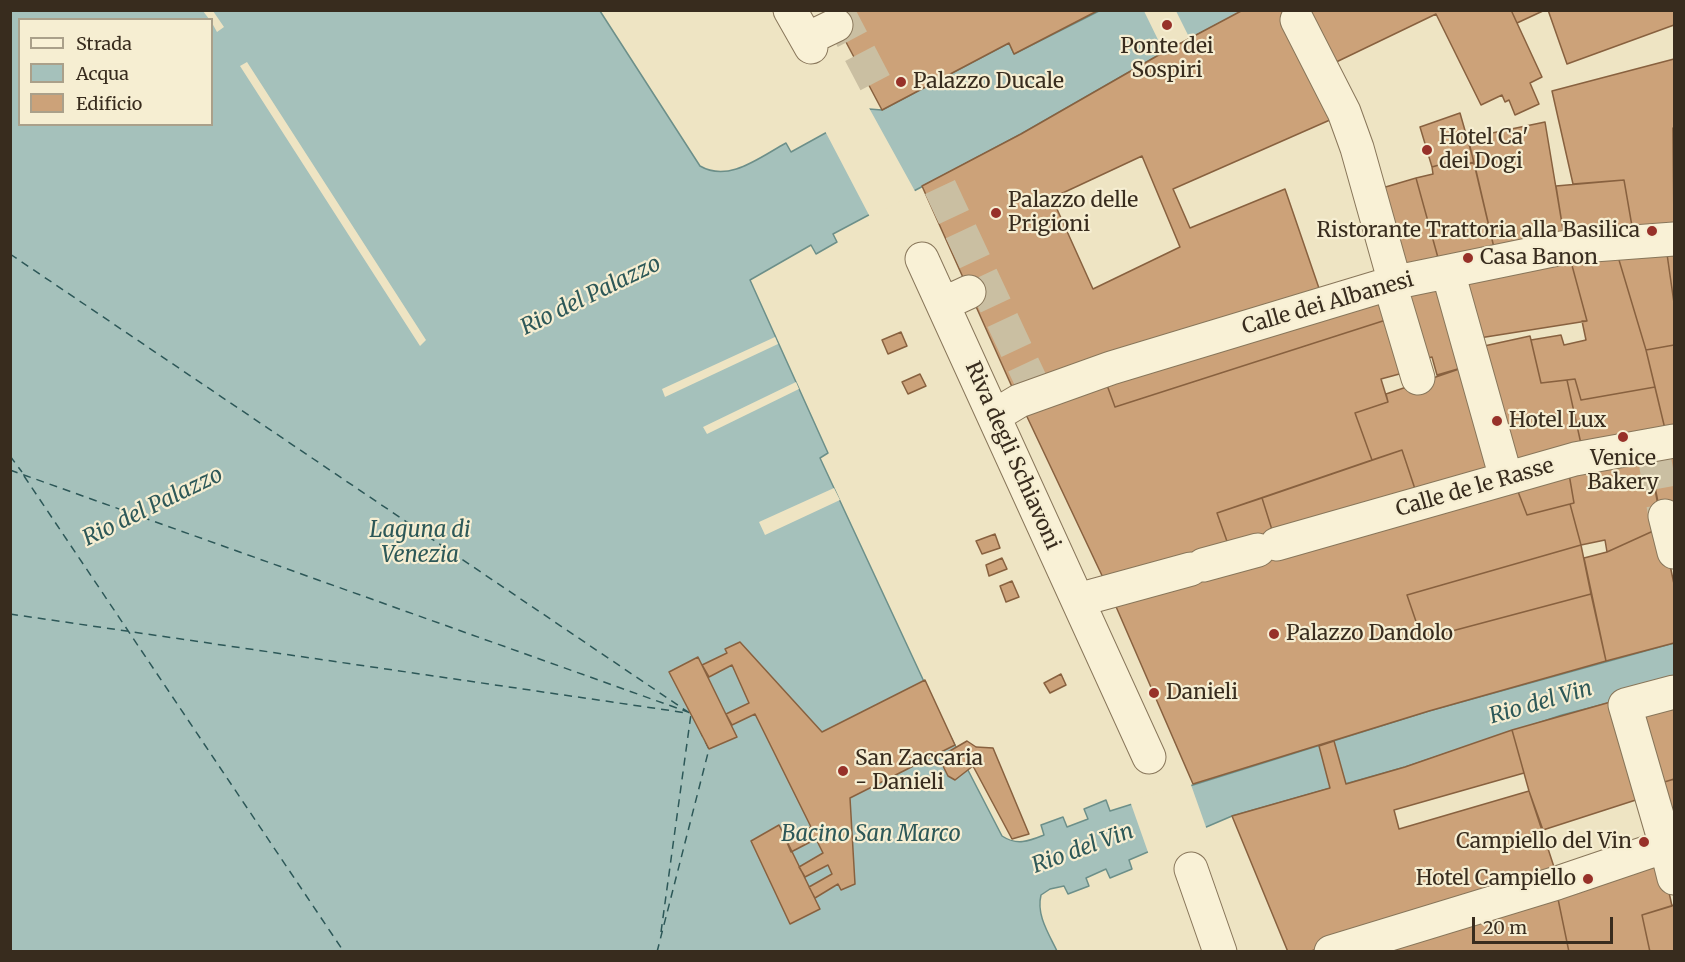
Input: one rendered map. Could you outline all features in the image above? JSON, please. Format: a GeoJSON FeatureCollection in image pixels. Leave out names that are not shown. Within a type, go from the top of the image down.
{"type":"FeatureCollection","features":[{"type":"Feature","properties":{"kind":"street"},"geometry":{"type":"LineString","coordinates":[[790,10],[809,43],[836,25]]}},
{"type":"Feature","properties":{"kind":"street"},"geometry":{"type":"LineString","coordinates":[[1297,20],[1344,112],[1393,276],[1392,291],[1418,378]]}},
{"type":"Feature","properties":{"kind":"street","name":"Calle dei Albanesi"},"geometry":{"type":"LineString","coordinates":[[994,416],[1018,401],[1111,368],[1392,283],[1567,247],[1674,239]]}},
{"type":"Feature","properties":{"kind":"street","name":"Riva degli Schiavoni"},"geometry":{"type":"LineString","coordinates":[[922,259],[956,298],[994,416],[1105,666],[1149,758]]}},
{"type":"Feature","properties":{"kind":"street"},"geometry":{"type":"LineString","coordinates":[[1448,272],[1506,478]]}},
{"type":"Feature","properties":{"kind":"street","name":"Calle de le Rasse"},"geometry":{"type":"LineString","coordinates":[[1077,600],[1575,459],[1660,447]]}},
{"type":"Feature","properties":{"kind":"street"},"geometry":{"type":"LineString","coordinates":[[1665,516],[1674,552]]}},
{"type":"Feature","properties":{"kind":"street"},"geometry":{"type":"LineString","coordinates":[[1674,692],[1625,705],[1674,878]]}},
{"type":"Feature","properties":{"kind":"street"},"geometry":{"type":"LineString","coordinates":[[1331,951],[1557,883],[1666,846]]}},
{"type":"Feature","properties":{"kind":"street"},"geometry":{"type":"LineString","coordinates":[[1191,869],[1220,951]]}},
{"type":"Feature","properties":{"kind":"water","name":"Laguna di Venezia"},"geometry":{"type":"Polygon","coordinates":[[[10,11],[600,11],[700,166],[722,172],[744,166],[786,143],[791,152],[869,109],[882,110],[1009,43],[1014,54],[1099,11],[1243,11],[1164,52],[1021,134],[833,234],[837,242],[816,254],[811,245],[750,280],[828,453],[820,458],[940,716],[1002,836],[1018,842],[1028,841],[1044,835],[1041,825],[1063,817],[1067,827],[1088,819],[1084,809],[1106,800],[1110,811],[1429,711],[1674,643],[1674,686],[1562,715],[1405,767],[1232,816],[1129,860],[1132,869],[1110,878],[1106,869],[1086,878],[1089,886],[1068,894],[1064,886],[1050,889],[1041,895],[1040,910],[1057,951],[11,951],[10,11]]]}},
{"type":"Feature","properties":{"kind":"pier"},"geometry":{"type":"Polygon","coordinates":[[[203,11],[213,11],[224,27],[217,32],[213,25],[213,18],[208,18],[203,11]]]}},
{"type":"Feature","properties":{"kind":"pier","name":"Ponte dei Sospiri"},"geometry":{"type":"Polygon","coordinates":[[[1144,11],[1176,11],[1190,39],[1164,52],[1144,11]]]}},
{"type":"Feature","properties":{"kind":"pier"},"geometry":{"type":"Polygon","coordinates":[[[247,62],[426,340],[420,346],[240,66],[247,62]]]}},
{"type":"Feature","properties":{"kind":"pier"},"geometry":{"type":"Polygon","coordinates":[[[868,106],[916,193],[870,217],[825,131],[868,106]]]}},
{"type":"Feature","properties":{"kind":"pier"},"geometry":{"type":"Polygon","coordinates":[[[775,337],[778,344],[665,397],[662,389],[775,337]]]}},
{"type":"Feature","properties":{"kind":"pier"},"geometry":{"type":"Polygon","coordinates":[[[796,382],[799,389],[707,434],[703,427],[796,382]]]}},
{"type":"Feature","properties":{"kind":"pier"},"geometry":{"type":"Polygon","coordinates":[[[834,488],[840,500],[765,535],[759,522],[834,488]]]}},
{"type":"Feature","properties":{"kind":"pier"},"geometry":{"type":"Polygon","coordinates":[[[1190,782],[1207,830],[1149,855],[1130,801],[1190,782]]]}},
{"type":"Feature","properties":{"kind":"building","name":"Palazzo Ducale"},"geometry":{"type":"Polygon","coordinates":[[[829,10],[1099,10],[1014,54],[1009,43],[882,110],[829,10]]]}},
{"type":"Feature","properties":{"kind":"building","name":"Palazzo delle Prigioni"},"geometry":{"type":"Polygon","coordinates":[[[1243,10],[1287,10],[1339,116],[1173,189],[1190,228],[1285,189],[1322,297],[1017,398],[922,186],[1021,134],[1164,52],[1243,10]],[[1142,156],[1052,198],[1093,289],[1180,247],[1142,156]]]}},
{"type":"Feature","properties":{"kind":"building"},"geometry":{"type":"Polygon","coordinates":[[[1287,10],[1511,10],[1542,77],[1530,83],[1539,104],[1515,115],[1509,100],[1505,102],[1502,95],[1481,105],[1436,14],[1330,65],[1287,10]]]}},
{"type":"Feature","properties":{"kind":"building"},"geometry":{"type":"Polygon","coordinates":[[[1511,10],[1545,10],[1517,23],[1511,10]]]}},
{"type":"Feature","properties":{"kind":"building"},"geometry":{"type":"Polygon","coordinates":[[[1548,10],[1674,10],[1674,25],[1567,64],[1548,10]]]}},
{"type":"Feature","properties":{"kind":"building"},"geometry":{"type":"Polygon","coordinates":[[[1674,59],[1674,230],[1633,232],[1624,180],[1573,184],[1552,91],[1674,59]]]}},
{"type":"Feature","properties":{"kind":"building"},"geometry":{"type":"Polygon","coordinates":[[[1460,113],[1474,162],[1451,168],[1449,162],[1432,167],[1420,127],[1460,113]]]}},
{"type":"Feature","properties":{"kind":"building"},"geometry":{"type":"Polygon","coordinates":[[[1545,122],[1564,236],[1495,252],[1468,138],[1545,122]]]}},
{"type":"Feature","properties":{"kind":"building"},"geometry":{"type":"Polygon","coordinates":[[[1449,162],[1451,168],[1474,162],[1495,252],[1440,265],[1416,178],[1433,174],[1432,167],[1449,162]]]}},
{"type":"Feature","properties":{"kind":"building"},"geometry":{"type":"Polygon","coordinates":[[[1416,178],[1440,265],[1397,275],[1372,191],[1416,178]]]}},
{"type":"Feature","properties":{"kind":"building"},"geometry":{"type":"Polygon","coordinates":[[[1624,180],[1633,232],[1564,236],[1556,186],[1624,180]]]}},
{"type":"Feature","properties":{"kind":"building"},"geometry":{"type":"Polygon","coordinates":[[[1666,247],[1674,247],[1674,303],[1666,247]]]}},
{"type":"Feature","properties":{"kind":"building"},"geometry":{"type":"Polygon","coordinates":[[[1666,247],[1674,303],[1674,345],[1646,350],[1616,250],[1666,247]]]}},
{"type":"Feature","properties":{"kind":"building"},"geometry":{"type":"Polygon","coordinates":[[[1616,250],[1655,387],[1581,400],[1575,379],[1541,383],[1531,340],[1561,335],[1564,345],[1586,340],[1582,321],[1587,321],[1570,258],[1616,250]]]}},
{"type":"Feature","properties":{"kind":"building"},"geometry":{"type":"Polygon","coordinates":[[[1570,258],[1587,321],[1473,339],[1457,278],[1570,258]]]}},
{"type":"Feature","properties":{"kind":"building"},"geometry":{"type":"Polygon","coordinates":[[[1442,280],[1468,366],[1437,375],[1432,357],[1424,359],[1403,290],[1442,280]]]}},
{"type":"Feature","properties":{"kind":"building"},"geometry":{"type":"Polygon","coordinates":[[[1382,292],[1389,319],[1115,407],[1104,377],[1382,292]]]}},
{"type":"Feature","properties":{"kind":"building"},"geometry":{"type":"Polygon","coordinates":[[[1389,319],[1403,373],[1381,379],[1388,402],[1355,413],[1372,460],[1217,513],[1229,547],[1106,584],[1021,404],[1104,377],[1115,407],[1389,319]]]}},
{"type":"Feature","properties":{"kind":"building"},"geometry":{"type":"Polygon","coordinates":[[[901,332],[907,346],[888,354],[882,340],[901,332]]]}},
{"type":"Feature","properties":{"kind":"building"},"geometry":{"type":"Polygon","coordinates":[[[1530,336],[1541,383],[1567,380],[1581,444],[1508,461],[1475,348],[1530,336]]]}},
{"type":"Feature","properties":{"kind":"building"},"geometry":{"type":"Polygon","coordinates":[[[1674,345],[1674,428],[1665,429],[1646,350],[1674,345]]]}},
{"type":"Feature","properties":{"kind":"building"},"geometry":{"type":"Polygon","coordinates":[[[1468,366],[1498,465],[1415,489],[1402,450],[1372,460],[1355,413],[1388,402],[1386,394],[1468,366]]]}},
{"type":"Feature","properties":{"kind":"building"},"geometry":{"type":"Polygon","coordinates":[[[920,374],[926,386],[908,394],[902,382],[920,374]]]}},
{"type":"Feature","properties":{"kind":"building"},"geometry":{"type":"Polygon","coordinates":[[[1575,379],[1581,400],[1655,387],[1665,429],[1581,444],[1567,380],[1575,379]]]}},
{"type":"Feature","properties":{"kind":"building"},"geometry":{"type":"Polygon","coordinates":[[[1402,450],[1415,489],[1273,533],[1262,498],[1402,450]]]}},
{"type":"Feature","properties":{"kind":"building"},"geometry":{"type":"Polygon","coordinates":[[[1674,453],[1674,514],[1661,517],[1649,457],[1674,453]]]}},
{"type":"Feature","properties":{"kind":"building"},"geometry":{"type":"Polygon","coordinates":[[[1649,457],[1662,527],[1607,552],[1605,540],[1581,545],[1570,504],[1574,503],[1569,474],[1649,457]]]}},
{"type":"Feature","properties":{"kind":"building"},"geometry":{"type":"Polygon","coordinates":[[[1569,474],[1574,503],[1527,515],[1517,489],[1569,474]]]}},
{"type":"Feature","properties":{"kind":"building","name":"Palazzo Dandolo"},"geometry":{"type":"Polygon","coordinates":[[[1517,489],[1527,515],[1570,504],[1581,545],[1407,595],[1422,639],[1591,594],[1606,661],[1429,711],[1193,784],[1114,602],[1517,489]]]}},
{"type":"Feature","properties":{"kind":"building"},"geometry":{"type":"Polygon","coordinates":[[[1262,498],[1273,533],[1229,547],[1217,513],[1262,498]]]}},
{"type":"Feature","properties":{"kind":"building"},"geometry":{"type":"Polygon","coordinates":[[[1662,527],[1674,584],[1674,643],[1606,661],[1584,558],[1607,552],[1662,527]]]}},
{"type":"Feature","properties":{"kind":"building"},"geometry":{"type":"Polygon","coordinates":[[[995,534],[1000,548],[982,554],[976,541],[995,534]]]}},
{"type":"Feature","properties":{"kind":"building"},"geometry":{"type":"Polygon","coordinates":[[[1581,545],[1591,594],[1422,639],[1407,595],[1581,545]]]}},
{"type":"Feature","properties":{"kind":"building"},"geometry":{"type":"Polygon","coordinates":[[[1002,558],[1007,569],[989,576],[986,565],[1002,558]]]}},
{"type":"Feature","properties":{"kind":"building"},"geometry":{"type":"Polygon","coordinates":[[[1012,581],[1019,597],[1006,602],[1000,586],[1012,581]]]}},
{"type":"Feature","properties":{"kind":"building","name":"San Zaccaria - Danieli"},"geometry":{"type":"Polygon","coordinates":[[[740,642],[822,732],[925,680],[955,745],[850,798],[855,884],[841,890],[838,884],[815,898],[809,887],[832,874],[828,865],[805,877],[799,867],[823,853],[816,839],[791,852],[786,840],[811,827],[755,714],[732,725],[726,714],[749,703],[732,665],[709,677],[702,665],[727,653],[725,649],[740,642]]]}},
{"type":"Feature","properties":{"kind":"building"},"geometry":{"type":"Polygon","coordinates":[[[698,657],[737,737],[709,749],[669,672],[698,657]]]}},
{"type":"Feature","properties":{"kind":"building"},"geometry":{"type":"Polygon","coordinates":[[[1061,674],[1066,685],[1050,693],[1044,683],[1061,674]]]}},
{"type":"Feature","properties":{"kind":"building"},"geometry":{"type":"Polygon","coordinates":[[[1674,698],[1674,779],[1658,784],[1638,707],[1674,698]]]}},
{"type":"Feature","properties":{"kind":"building"},"geometry":{"type":"Polygon","coordinates":[[[1614,701],[1642,798],[1543,830],[1529,791],[1512,730],[1614,701]]]}},
{"type":"Feature","properties":{"kind":"building"},"geometry":{"type":"Polygon","coordinates":[[[1512,730],[1524,773],[1394,810],[1399,829],[1529,791],[1556,873],[1308,952],[1288,952],[1232,816],[1330,788],[1319,746],[1334,741],[1346,784],[1405,767],[1512,730]]]}},
{"type":"Feature","properties":{"kind":"building"},"geometry":{"type":"Polygon","coordinates":[[[967,741],[976,747],[993,748],[1029,834],[1012,839],[973,766],[955,780],[948,776],[943,766],[948,752],[967,741]]]}},
{"type":"Feature","properties":{"kind":"building"},"geometry":{"type":"Polygon","coordinates":[[[1674,779],[1674,850],[1658,784],[1674,779]]]}},
{"type":"Feature","properties":{"kind":"building"},"geometry":{"type":"Polygon","coordinates":[[[779,825],[820,909],[790,924],[751,841],[779,825]]]}},
{"type":"Feature","properties":{"kind":"building"},"geometry":{"type":"Polygon","coordinates":[[[1661,856],[1672,906],[1642,915],[1650,952],[1569,952],[1557,894],[1661,856]]]}},
{"type":"Feature","properties":{"kind":"building"},"geometry":{"type":"Polygon","coordinates":[[[1557,894],[1569,952],[1356,952],[1557,894]]]}},
{"type":"Feature","properties":{"kind":"building"},"geometry":{"type":"Polygon","coordinates":[[[1674,905],[1674,952],[1650,952],[1642,915],[1674,905]]]}},
{"type":"Feature","properties":{"kind":"ferry route"},"geometry":{"type":"LineString","coordinates":[[10,254],[691,714]]}},
{"type":"Feature","properties":{"kind":"ferry route"},"geometry":{"type":"LineString","coordinates":[[10,456],[22,472]]}},
{"type":"Feature","properties":{"kind":"ferry route"},"geometry":{"type":"LineString","coordinates":[[10,470],[688,712]]}},
{"type":"Feature","properties":{"kind":"ferry route"},"geometry":{"type":"LineString","coordinates":[[24,476],[344,952]]}},
{"type":"Feature","properties":{"kind":"ferry route"},"geometry":{"type":"LineString","coordinates":[[10,614],[687,713]]}},
{"type":"Feature","properties":{"kind":"ferry route"},"geometry":{"type":"LineString","coordinates":[[661,932],[691,714]]}},
{"type":"Feature","properties":{"kind":"ferry route"},"geometry":{"type":"LineString","coordinates":[[657,952],[709,749],[700,731]]}},
{"type":"Feature","properties":{"kind":"tunnel"},"geometry":{"type":"LineString","coordinates":[[837,10],[879,90]]}},
{"type":"Feature","properties":{"kind":"tunnel"},"geometry":{"type":"LineString","coordinates":[[940,187],[1037,394]]}},
{"type":"Feature","properties":{"kind":"tunnel"},"geometry":{"type":"LineString","coordinates":[[1654,456],[1665,516]]}},
{"type":"Feature","properties":{"kind":"place","name":"Ponte dei Sospiri"},"geometry":{"type":"Point","coordinates":[1167,25]}},
{"type":"Feature","properties":{"kind":"place","name":"Palazzo Ducale"},"geometry":{"type":"Point","coordinates":[901,82]}},
{"type":"Feature","properties":{"kind":"place","name":"Hotel Ca' dei Dogi"},"geometry":{"type":"Point","coordinates":[1427,150]}},
{"type":"Feature","properties":{"kind":"place","name":"Palazzo delle Prigioni"},"geometry":{"type":"Point","coordinates":[996,213]}},
{"type":"Feature","properties":{"kind":"place","name":"Ristorante Trattoria alla Basilica"},"geometry":{"type":"Point","coordinates":[1652,231]}},
{"type":"Feature","properties":{"kind":"place","name":"Casa Banon"},"geometry":{"type":"Point","coordinates":[1468,258]}},
{"type":"Feature","properties":{"kind":"place","name":"Hotel Lux"},"geometry":{"type":"Point","coordinates":[1497,421]}},
{"type":"Feature","properties":{"kind":"place","name":"Venice Bakery"},"geometry":{"type":"Point","coordinates":[1623,437]}},
{"type":"Feature","properties":{"kind":"place","name":"Palazzo Dandolo"},"geometry":{"type":"Point","coordinates":[1274,634]}},
{"type":"Feature","properties":{"kind":"place","name":"Danieli"},"geometry":{"type":"Point","coordinates":[1154,693]}},
{"type":"Feature","properties":{"kind":"place","name":"San Zaccaria - Danieli"},"geometry":{"type":"Point","coordinates":[843,771]}},
{"type":"Feature","properties":{"kind":"place","name":"Campiello del Vin"},"geometry":{"type":"Point","coordinates":[1644,842]}},
{"type":"Feature","properties":{"kind":"place","name":"Hotel Campiello"},"geometry":{"type":"Point","coordinates":[1588,879]}},
{"type":"Feature","properties":{"kind":"water label","name":"Rio del Palazzo"},"geometry":{"type":"Point","coordinates":[591,296]}},
{"type":"Feature","properties":{"kind":"water label","name":"Rio del Palazzo"},"geometry":{"type":"Point","coordinates":[153,507]}},
{"type":"Feature","properties":{"kind":"water label","name":"Rio del Vin"},"geometry":{"type":"Point","coordinates":[1541,703]}},
{"type":"Feature","properties":{"kind":"water label","name":"Bacino San Marco"},"geometry":{"type":"Point","coordinates":[871,835]}},
{"type":"Feature","properties":{"kind":"water label","name":"Rio del Vin"},"geometry":{"type":"Point","coordinates":[1083,849]}}]}
